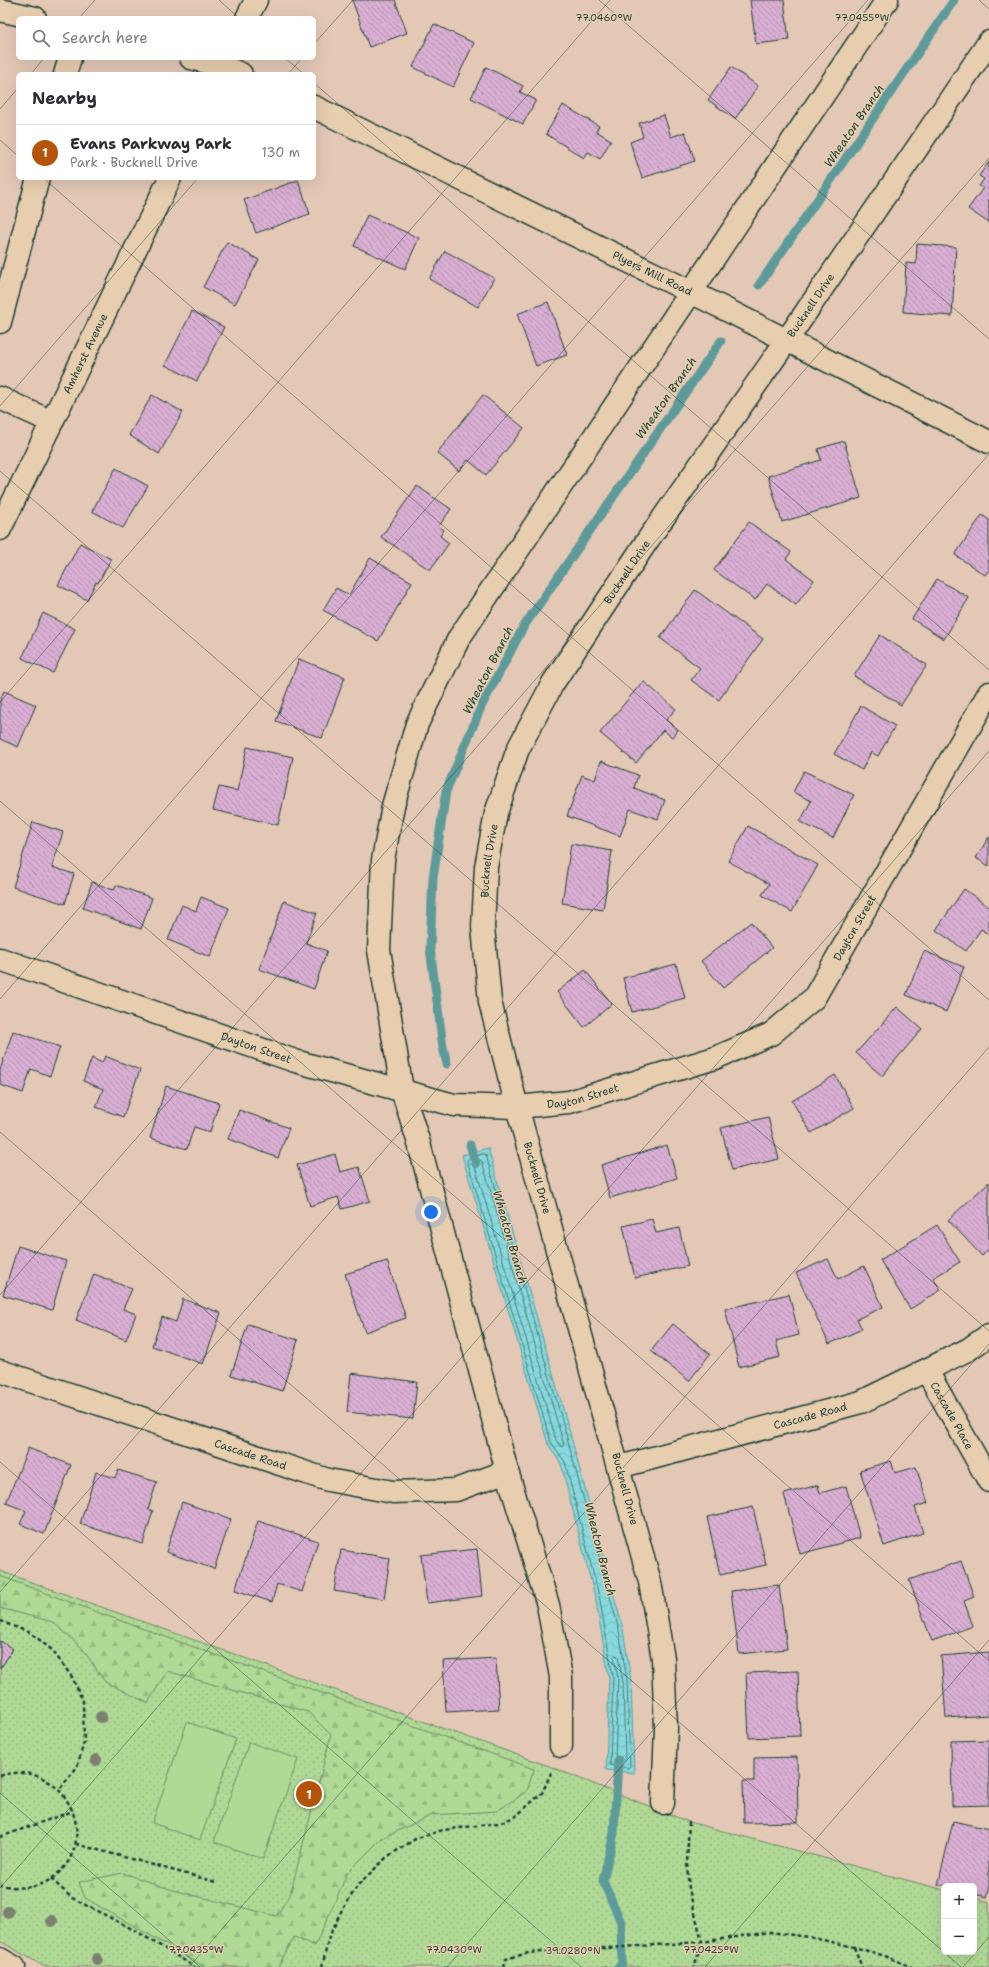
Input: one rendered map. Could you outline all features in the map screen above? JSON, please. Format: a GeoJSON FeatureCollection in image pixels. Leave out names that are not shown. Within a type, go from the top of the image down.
{"type":"FeatureCollection","features":[{"type":"Feature","properties":{"kind":"street"},"geometry":{"type":"LineString","coordinates":[[248,16],[256,0]]}},
{"type":"Feature","properties":{"kind":"street"},"geometry":{"type":"LineString","coordinates":[[561,1746],[561,1677],[548,1605],[507,1471],[418,1140],[402,1090],[379,950],[383,860],[393,806],[417,724],[459,638],[887,0]]}},
{"type":"Feature","properties":{"kind":"street"},"geometry":{"type":"LineString","coordinates":[[0,10],[26,16]]}},
{"type":"Feature","properties":{"kind":"street","name":"Bucknell Drive"},"geometry":{"type":"LineString","coordinates":[[663,1803],[666,1728],[663,1659],[650,1582],[517,1107],[490,1002],[483,927],[486,867],[496,813],[518,749],[553,683],[645,544],[787,340],[989,42]]}},
{"type":"Feature","properties":{"kind":"street"},"geometry":{"type":"LineString","coordinates":[[66,72],[69,60]]}},
{"type":"Feature","properties":{"kind":"street"},"geometry":{"type":"LineString","coordinates":[[198,60],[228,68]]}},
{"type":"Feature","properties":{"kind":"street","name":"Plyers Mill Road"},"geometry":{"type":"LineString","coordinates":[[316,109],[691,292],[989,442]]}},
{"type":"Feature","properties":{"kind":"street"},"geometry":{"type":"LineString","coordinates":[[0,322],[37,180]]}},
{"type":"Feature","properties":{"kind":"street","name":"Amherst Avenue"},"geometry":{"type":"LineString","coordinates":[[0,529],[169,180]]}},
{"type":"Feature","properties":{"kind":"street"},"geometry":{"type":"LineString","coordinates":[[0,398],[52,422]]}},
{"type":"Feature","properties":{"kind":"street","name":"Dayton Street"},"geometry":{"type":"LineString","coordinates":[[0,958],[295,1061],[454,1105],[517,1107],[569,1102],[715,1058],[771,1034],[814,998],[989,693]]}},
{"type":"Feature","properties":{"kind":"street","name":"Cascade Road"},"geometry":{"type":"LineString","coordinates":[[619,1467],[861,1402],[969,1350],[989,1334]]}},
{"type":"Feature","properties":{"kind":"street","name":"Cascade Road"},"geometry":{"type":"LineString","coordinates":[[0,1371],[328,1480],[393,1492],[456,1490],[507,1471]]}},
{"type":"Feature","properties":{"kind":"street","name":"Cascade Place"},"geometry":{"type":"LineString","coordinates":[[927,1371],[989,1481]]}},
{"type":"Feature","properties":{"kind":"street"},"geometry":{"type":"LineString","coordinates":[[0,1959],[14,1967]]}},
{"type":"Feature","properties":{"kind":"path"},"geometry":{"type":"LineString","coordinates":[[0,1621],[31,1633],[52,1650],[72,1677],[83,1701],[84,1742],[77,1767],[59,1790]]}},
{"type":"Feature","properties":{"kind":"path"},"geometry":{"type":"LineString","coordinates":[[322,1967],[329,1937],[341,1912],[367,1875],[387,1857],[417,1838],[443,1830],[498,1823],[515,1817],[542,1793],[561,1746]]}},
{"type":"Feature","properties":{"kind":"path"},"geometry":{"type":"LineString","coordinates":[[0,1776],[25,1773],[46,1780],[59,1790],[73,1811],[77,1827],[76,1844],[71,1859],[61,1872],[35,1887],[19,1889],[0,1885]]}},
{"type":"Feature","properties":{"kind":"path"},"geometry":{"type":"LineString","coordinates":[[0,1837],[73,1811]]}},
{"type":"Feature","properties":{"kind":"path"},"geometry":{"type":"LineString","coordinates":[[689,1822],[687,1864],[689,1889],[702,1942],[694,1967]]}},
{"type":"Feature","properties":{"kind":"path"},"geometry":{"type":"LineString","coordinates":[[76,1844],[216,1882]]}},
{"type":"Feature","properties":{"kind":"path"},"geometry":{"type":"LineString","coordinates":[[51,1879],[72,1898],[136,1931],[195,1967]]}},
{"type":"Feature","properties":{"kind":"path"},"geometry":{"type":"LineString","coordinates":[[503,1967],[506,1959],[528,1953],[677,1942],[702,1942],[770,1932],[809,1937],[854,1947],[885,1956],[912,1967]]}},
{"type":"Feature","properties":{"kind":"path"},"geometry":{"type":"LineString","coordinates":[[854,1947],[862,1967]]}},
{"type":"Feature","properties":{"kind":"green space"},"geometry":{"type":"Polygon","coordinates":[[[0,1571],[546,1765],[689,1822],[941,1889],[941,1955],[977,1955],[977,1899],[989,1902],[989,1967],[45,1967],[0,1941],[0,1571]]]}},
{"type":"Feature","properties":{"kind":"green space"},"geometry":{"type":"Polygon","coordinates":[[[0,1576],[534,1769],[527,1791],[497,1811],[432,1815],[382,1838],[348,1872],[315,1946],[294,1937],[278,1967],[205,1967],[85,1898],[79,1882],[123,1873],[173,1890],[276,1916],[290,1895],[331,1735],[308,1712],[167,1671],[148,1703],[105,1682],[82,1648],[53,1622],[0,1608],[0,1576]]]}},
{"type":"Feature","properties":{"kind":"green space"},"geometry":{"type":"Polygon","coordinates":[[[187,1722],[236,1739],[200,1840],[152,1823],[187,1722]]]}},
{"type":"Feature","properties":{"kind":"green space"},"geometry":{"type":"Polygon","coordinates":[[[249,1742],[298,1759],[263,1859],[214,1842],[249,1742]]]}},
{"type":"Feature","properties":{"kind":"water"},"geometry":{"type":"Polygon","coordinates":[[[488,1148],[568,1426],[623,1629],[631,1681],[634,1773],[606,1770],[609,1678],[596,1601],[561,1464],[548,1444],[462,1155],[488,1148]]]}},
{"type":"Feature","properties":{"kind":"building"},"geometry":{"type":"Polygon","coordinates":[[[352,0],[395,0],[407,33],[369,47],[352,0]]]}},
{"type":"Feature","properties":{"kind":"building"},"geometry":{"type":"Polygon","coordinates":[[[750,0],[784,0],[789,40],[756,44],[750,0]]]}},
{"type":"Feature","properties":{"kind":"building"},"geometry":{"type":"Polygon","coordinates":[[[434,24],[474,43],[453,87],[413,67],[434,24]]]}},
{"type":"Feature","properties":{"kind":"building"},"geometry":{"type":"Polygon","coordinates":[[[486,67],[523,86],[520,92],[536,100],[523,124],[471,98],[486,67]]]}},
{"type":"Feature","properties":{"kind":"building"},"geometry":{"type":"Polygon","coordinates":[[[731,67],[758,86],[735,119],[708,100],[731,67]]]}},
{"type":"Feature","properties":{"kind":"building"},"geometry":{"type":"Polygon","coordinates":[[[563,105],[599,126],[596,131],[611,140],[600,159],[588,152],[584,158],[546,134],[563,105]]]}},
{"type":"Feature","properties":{"kind":"building"},"geometry":{"type":"Polygon","coordinates":[[[664,115],[671,137],[685,132],[695,161],[642,178],[630,142],[643,137],[639,123],[664,115]]]}},
{"type":"Feature","properties":{"kind":"building"},"geometry":{"type":"Polygon","coordinates":[[[989,162],[989,223],[968,209],[983,188],[979,186],[984,179],[979,176],[989,162]]]}},
{"type":"Feature","properties":{"kind":"building"},"geometry":{"type":"Polygon","coordinates":[[[298,180],[310,214],[256,233],[244,200],[298,180]]]}},
{"type":"Feature","properties":{"kind":"building"},"geometry":{"type":"Polygon","coordinates":[[[367,215],[419,238],[405,269],[354,246],[367,215]]]}},
{"type":"Feature","properties":{"kind":"building"},"geometry":{"type":"Polygon","coordinates":[[[227,242],[259,260],[235,304],[203,287],[227,242]]]}},
{"type":"Feature","properties":{"kind":"building"},"geometry":{"type":"Polygon","coordinates":[[[917,244],[956,247],[952,316],[903,312],[906,263],[916,264],[917,244]]]}},
{"type":"Feature","properties":{"kind":"building"},"geometry":{"type":"Polygon","coordinates":[[[445,251],[494,278],[478,307],[429,279],[445,251]]]}},
{"type":"Feature","properties":{"kind":"building"},"geometry":{"type":"Polygon","coordinates":[[[548,302],[567,355],[536,366],[517,314],[548,302]]]}},
{"type":"Feature","properties":{"kind":"building"},"geometry":{"type":"Polygon","coordinates":[[[192,311],[224,327],[197,381],[165,365],[192,311]]]}},
{"type":"Feature","properties":{"kind":"building"},"geometry":{"type":"Polygon","coordinates":[[[152,395],[183,412],[159,454],[129,435],[152,395]]]}},
{"type":"Feature","properties":{"kind":"building"},"geometry":{"type":"Polygon","coordinates":[[[483,395],[524,428],[486,475],[468,460],[459,471],[437,453],[483,395]]]}},
{"type":"Feature","properties":{"kind":"building"},"geometry":{"type":"Polygon","coordinates":[[[844,441],[861,498],[782,522],[768,476],[821,460],[818,449],[844,441]]]}},
{"type":"Feature","properties":{"kind":"building"},"geometry":{"type":"Polygon","coordinates":[[[116,468],[148,486],[123,528],[92,511],[116,468]]]}},
{"type":"Feature","properties":{"kind":"building"},"geometry":{"type":"Polygon","coordinates":[[[417,486],[451,509],[439,526],[444,530],[440,536],[449,543],[430,570],[381,537],[417,486]]]}},
{"type":"Feature","properties":{"kind":"building"},"geometry":{"type":"Polygon","coordinates":[[[982,515],[989,520],[989,570],[985,575],[955,555],[982,515]]]}},
{"type":"Feature","properties":{"kind":"building"},"geometry":{"type":"Polygon","coordinates":[[[749,522],[791,552],[786,559],[814,580],[796,605],[767,584],[755,600],[714,570],[749,522]]]}},
{"type":"Feature","properties":{"kind":"building"},"geometry":{"type":"Polygon","coordinates":[[[80,543],[111,559],[98,583],[96,582],[87,600],[58,585],[80,543]]]}},
{"type":"Feature","properties":{"kind":"building"},"geometry":{"type":"Polygon","coordinates":[[[370,558],[412,582],[378,641],[323,610],[336,588],[349,595],[370,558]]]}},
{"type":"Feature","properties":{"kind":"building"},"geometry":{"type":"Polygon","coordinates":[[[937,579],[969,598],[944,639],[912,619],[937,579]]]}},
{"type":"Feature","properties":{"kind":"building"},"geometry":{"type":"Polygon","coordinates":[[[695,590],[763,639],[719,700],[691,680],[700,668],[660,638],[695,590]]]}},
{"type":"Feature","properties":{"kind":"building"},"geometry":{"type":"Polygon","coordinates":[[[43,613],[75,629],[53,673],[22,658],[43,613]]]}},
{"type":"Feature","properties":{"kind":"building"},"geometry":{"type":"Polygon","coordinates":[[[880,635],[927,665],[901,705],[854,676],[880,635]]]}},
{"type":"Feature","properties":{"kind":"building"},"geometry":{"type":"Polygon","coordinates":[[[299,659],[345,677],[322,738],[276,721],[299,659]]]}},
{"type":"Feature","properties":{"kind":"building"},"geometry":{"type":"Polygon","coordinates":[[[643,681],[676,709],[666,720],[678,730],[672,737],[663,730],[636,763],[600,733],[643,681]]]}},
{"type":"Feature","properties":{"kind":"building"},"geometry":{"type":"Polygon","coordinates":[[[4,691],[36,705],[18,747],[0,739],[0,700],[4,691]]]}},
{"type":"Feature","properties":{"kind":"building"},"geometry":{"type":"Polygon","coordinates":[[[861,706],[895,726],[878,756],[871,752],[862,770],[834,754],[861,706]]]}},
{"type":"Feature","properties":{"kind":"building"},"geometry":{"type":"Polygon","coordinates":[[[247,747],[293,757],[278,825],[213,810],[219,787],[237,791],[247,747]]]}},
{"type":"Feature","properties":{"kind":"building"},"geometry":{"type":"Polygon","coordinates":[[[601,761],[638,775],[634,788],[665,800],[658,819],[630,809],[620,836],[567,816],[582,775],[595,780],[601,761]]]}},
{"type":"Feature","properties":{"kind":"building"},"geometry":{"type":"Polygon","coordinates":[[[804,771],[854,795],[833,838],[800,822],[811,801],[793,792],[804,771]]]}},
{"type":"Feature","properties":{"kind":"building"},"geometry":{"type":"Polygon","coordinates":[[[33,822],[63,832],[52,867],[74,874],[65,904],[13,887],[33,822]]]}},
{"type":"Feature","properties":{"kind":"building"},"geometry":{"type":"Polygon","coordinates":[[[748,826],[818,865],[792,912],[762,895],[769,884],[728,861],[748,826]]]}},
{"type":"Feature","properties":{"kind":"building"},"geometry":{"type":"Polygon","coordinates":[[[989,837],[989,866],[976,858],[989,837]]]}},
{"type":"Feature","properties":{"kind":"building"},"geometry":{"type":"Polygon","coordinates":[[[571,844],[612,851],[603,910],[562,903],[571,844]]]}},
{"type":"Feature","properties":{"kind":"building"},"geometry":{"type":"Polygon","coordinates":[[[92,882],[114,890],[116,885],[152,898],[141,929],[83,908],[92,882]]]}},
{"type":"Feature","properties":{"kind":"building"},"geometry":{"type":"Polygon","coordinates":[[[964,889],[989,907],[989,935],[981,929],[966,951],[936,930],[964,889]]]}},
{"type":"Feature","properties":{"kind":"building"},"geometry":{"type":"Polygon","coordinates":[[[201,897],[229,908],[210,957],[168,940],[182,905],[196,911],[201,897]]]}},
{"type":"Feature","properties":{"kind":"building"},"geometry":{"type":"Polygon","coordinates":[[[284,901],[317,913],[306,943],[327,951],[314,989],[259,969],[284,901]]]}},
{"type":"Feature","properties":{"kind":"building"},"geometry":{"type":"Polygon","coordinates":[[[751,922],[772,948],[723,988],[701,961],[751,922]]]}},
{"type":"Feature","properties":{"kind":"building"},"geometry":{"type":"Polygon","coordinates":[[[924,951],[964,967],[946,1012],[906,995],[924,951]]]}},
{"type":"Feature","properties":{"kind":"building"},"geometry":{"type":"Polygon","coordinates":[[[676,964],[685,998],[632,1012],[623,978],[676,964]]]}},
{"type":"Feature","properties":{"kind":"building"},"geometry":{"type":"Polygon","coordinates":[[[585,970],[612,1004],[584,1027],[557,992],[585,970]]]}},
{"type":"Feature","properties":{"kind":"building"},"geometry":{"type":"Polygon","coordinates":[[[897,1007],[922,1029],[882,1076],[856,1053],[897,1007]]]}},
{"type":"Feature","properties":{"kind":"building"},"geometry":{"type":"Polygon","coordinates":[[[13,1031],[60,1047],[50,1076],[31,1069],[23,1093],[0,1085],[0,1070],[13,1031]]]}},
{"type":"Feature","properties":{"kind":"building"},"geometry":{"type":"Polygon","coordinates":[[[105,1056],[140,1070],[123,1117],[96,1107],[103,1089],[83,1081],[92,1058],[102,1063],[105,1056]]]}},
{"type":"Feature","properties":{"kind":"building"},"geometry":{"type":"Polygon","coordinates":[[[835,1075],[854,1108],[811,1133],[792,1101],[835,1075]]]}},
{"type":"Feature","properties":{"kind":"building"},"geometry":{"type":"Polygon","coordinates":[[[166,1086],[219,1103],[210,1132],[194,1127],[187,1149],[150,1138],[166,1086]]]}},
{"type":"Feature","properties":{"kind":"building"},"geometry":{"type":"Polygon","coordinates":[[[239,1110],[289,1128],[278,1158],[228,1139],[239,1110]]]}},
{"type":"Feature","properties":{"kind":"building"},"geometry":{"type":"Polygon","coordinates":[[[768,1117],[779,1159],[732,1170],[721,1128],[768,1117]]]}},
{"type":"Feature","properties":{"kind":"building"},"geometry":{"type":"Polygon","coordinates":[[[667,1145],[677,1178],[610,1198],[601,1165],[667,1145]]]}},
{"type":"Feature","properties":{"kind":"building"},"geometry":{"type":"Polygon","coordinates":[[[335,1154],[340,1172],[359,1167],[370,1201],[342,1209],[338,1197],[310,1206],[297,1165],[335,1154]]]}},
{"type":"Feature","properties":{"kind":"building"},"geometry":{"type":"Polygon","coordinates":[[[989,1182],[989,1249],[982,1256],[948,1220],[989,1182]]]}},
{"type":"Feature","properties":{"kind":"building"},"geometry":{"type":"Polygon","coordinates":[[[652,1219],[656,1233],[679,1228],[688,1266],[635,1278],[623,1226],[652,1219]]]}},
{"type":"Feature","properties":{"kind":"building"},"geometry":{"type":"Polygon","coordinates":[[[937,1225],[960,1262],[933,1278],[941,1290],[910,1309],[880,1260],[937,1225]]]}},
{"type":"Feature","properties":{"kind":"building"},"geometry":{"type":"Polygon","coordinates":[[[18,1246],[66,1261],[52,1310],[3,1295],[18,1246]]]}},
{"type":"Feature","properties":{"kind":"building"},"geometry":{"type":"Polygon","coordinates":[[[828,1259],[838,1279],[864,1266],[883,1307],[857,1319],[862,1329],[829,1344],[796,1273],[828,1259]]]}},
{"type":"Feature","properties":{"kind":"building"},"geometry":{"type":"Polygon","coordinates":[[[387,1261],[406,1318],[365,1332],[345,1274],[387,1261]]]}},
{"type":"Feature","properties":{"kind":"building"},"geometry":{"type":"Polygon","coordinates":[[[94,1274],[132,1289],[123,1309],[136,1314],[126,1340],[76,1320],[94,1274]]]}},
{"type":"Feature","properties":{"kind":"building"},"geometry":{"type":"Polygon","coordinates":[[[789,1294],[799,1335],[776,1341],[780,1357],[739,1367],[725,1309],[789,1294]]]}},
{"type":"Feature","properties":{"kind":"building"},"geometry":{"type":"Polygon","coordinates":[[[183,1299],[221,1313],[203,1364],[152,1346],[162,1317],[176,1322],[183,1299]]]}},
{"type":"Feature","properties":{"kind":"building"},"geometry":{"type":"Polygon","coordinates":[[[248,1324],[298,1340],[282,1391],[231,1375],[248,1324]]]}},
{"type":"Feature","properties":{"kind":"building"},"geometry":{"type":"Polygon","coordinates":[[[673,1324],[710,1354],[689,1381],[651,1351],[673,1324]]]}},
{"type":"Feature","properties":{"kind":"building"},"geometry":{"type":"Polygon","coordinates":[[[351,1373],[417,1382],[413,1419],[347,1412],[351,1373]]]}},
{"type":"Feature","properties":{"kind":"building"},"geometry":{"type":"Polygon","coordinates":[[[28,1448],[71,1465],[44,1534],[20,1524],[26,1511],[6,1503],[28,1448]]]}},
{"type":"Feature","properties":{"kind":"building"},"geometry":{"type":"Polygon","coordinates":[[[891,1461],[895,1473],[916,1467],[928,1503],[915,1507],[923,1533],[884,1546],[860,1470],[891,1461]]]}},
{"type":"Feature","properties":{"kind":"building"},"geometry":{"type":"Polygon","coordinates":[[[118,1470],[157,1482],[148,1509],[153,1511],[143,1544],[80,1524],[96,1472],[115,1478],[118,1470]]]}},
{"type":"Feature","properties":{"kind":"building"},"geometry":{"type":"Polygon","coordinates":[[[818,1485],[820,1493],[846,1486],[860,1538],[800,1554],[784,1494],[818,1485]]]}},
{"type":"Feature","properties":{"kind":"building"},"geometry":{"type":"Polygon","coordinates":[[[182,1502],[231,1519],[214,1569],[166,1552],[182,1502]]]}},
{"type":"Feature","properties":{"kind":"building"},"geometry":{"type":"Polygon","coordinates":[[[753,1507],[766,1565],[720,1575],[707,1517],[753,1507]]]}},
{"type":"Feature","properties":{"kind":"building"},"geometry":{"type":"Polygon","coordinates":[[[258,1521],[318,1541],[302,1592],[277,1584],[272,1602],[235,1590],[258,1521]]]}},
{"type":"Feature","properties":{"kind":"building"},"geometry":{"type":"Polygon","coordinates":[[[477,1549],[482,1596],[427,1603],[421,1555],[477,1549]]]}},
{"type":"Feature","properties":{"kind":"building"},"geometry":{"type":"Polygon","coordinates":[[[341,1550],[390,1558],[384,1599],[334,1591],[341,1550]]]}},
{"type":"Feature","properties":{"kind":"building"},"geometry":{"type":"Polygon","coordinates":[[[961,1561],[974,1597],[964,1601],[973,1626],[932,1641],[909,1580],[961,1561]]]}},
{"type":"Feature","properties":{"kind":"building"},"geometry":{"type":"Polygon","coordinates":[[[779,1585],[787,1649],[739,1654],[731,1591],[779,1585]]]}},
{"type":"Feature","properties":{"kind":"building"},"geometry":{"type":"Polygon","coordinates":[[[0,1641],[13,1649],[0,1669],[0,1641]]]}},
{"type":"Feature","properties":{"kind":"building"},"geometry":{"type":"Polygon","coordinates":[[[989,1652],[989,1715],[946,1718],[941,1656],[989,1652]]]}},
{"type":"Feature","properties":{"kind":"building"},"geometry":{"type":"Polygon","coordinates":[[[496,1658],[499,1709],[446,1712],[443,1661],[496,1658]]]}},
{"type":"Feature","properties":{"kind":"building"},"geometry":{"type":"Polygon","coordinates":[[[798,1671],[800,1736],[749,1738],[746,1673],[798,1671]]]}},
{"type":"Feature","properties":{"kind":"building"},"geometry":{"type":"Polygon","coordinates":[[[989,1740],[989,1805],[952,1806],[951,1741],[989,1740]]]}},
{"type":"Feature","properties":{"kind":"building"},"geometry":{"type":"Polygon","coordinates":[[[797,1757],[798,1822],[744,1823],[743,1781],[754,1781],[754,1758],[797,1757]]]}},
{"type":"Feature","properties":{"kind":"building"},"geometry":{"type":"Polygon","coordinates":[[[953,1821],[989,1829],[989,1890],[987,1897],[977,1895],[977,1883],[941,1883],[941,1885],[938,1885],[953,1821]]]}},
{"type":"Feature","properties":{"kind":"waterway","name":"Wheaton Branch"},"geometry":{"type":"LineString","coordinates":[[759,285],[954,0]]}},
{"type":"Feature","properties":{"kind":"waterway","name":"Wheaton Branch"},"geometry":{"type":"LineString","coordinates":[[447,1064],[443,1047],[430,948],[433,878],[446,791],[481,707],[524,626],[721,341]]}},
{"type":"Feature","properties":{"kind":"waterway","name":"Wheaton Branch"},"geometry":{"type":"LineString","coordinates":[[470,1145],[476,1164]]}},
{"type":"Feature","properties":{"kind":"waterway","name":"Wheaton Branch"},"geometry":{"type":"LineString","coordinates":[[618,1760],[614,1833],[603,1881],[621,1922],[622,1964],[619,1967]]}},
{"type":"Feature","properties":{"kind":"place","name":"Evans Parkway Park"},"geometry":{"type":"Point","coordinates":[309,1794]}}]}
